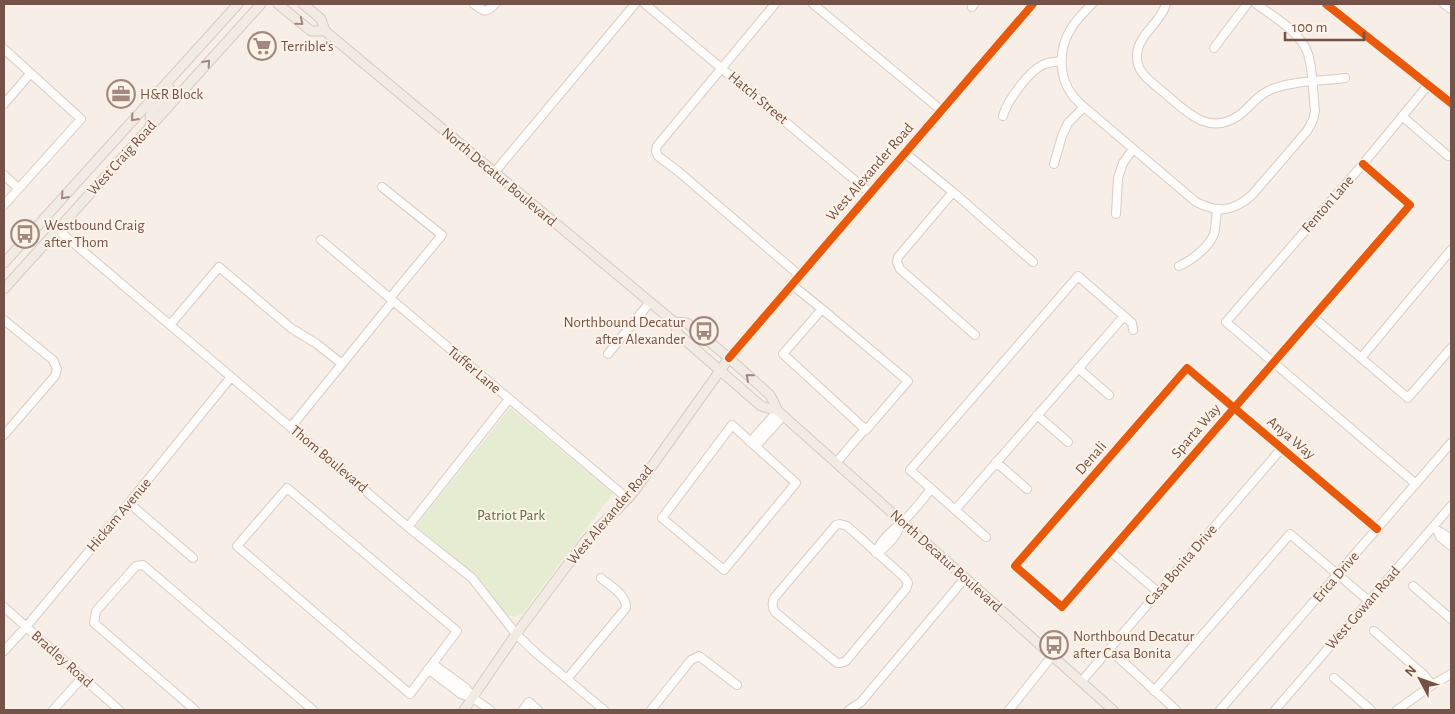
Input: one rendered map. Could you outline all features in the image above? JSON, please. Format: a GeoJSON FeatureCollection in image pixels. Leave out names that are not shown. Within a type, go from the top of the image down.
{"type":"FeatureCollection","features":[{"type":"Feature","properties":{"kind":"main road","name":"West Craig Road"},"geometry":{"type":"LineString","coordinates":[[4,263],[238,4]]}},
{"type":"Feature","properties":{"kind":"main road","name":"West Craig Road"},"geometry":{"type":"LineString","coordinates":[[4,289],[261,4]]}},
{"type":"Feature","properties":{"kind":"main road","name":"North Decatur Boulevard"},"geometry":{"type":"LineString","coordinates":[[278,4],[311,31],[324,31]]}},
{"type":"Feature","properties":{"kind":"main road","name":"North Decatur Boulevard"},"geometry":{"type":"LineString","coordinates":[[303,4],[321,19],[324,31],[674,322],[678,334],[761,406],[780,413]]}},
{"type":"Feature","properties":{"kind":"main road","name":"West Alexander Road"},"geometry":{"type":"LineString","coordinates":[[464,710],[516,634],[586,540],[628,499],[729,358],[1033,4]]}},
{"type":"Feature","properties":{"kind":"main road"},"geometry":{"type":"LineString","coordinates":[[164,110],[162,99],[170,89],[166,82]]}},
{"type":"Feature","properties":{"kind":"main road"},"geometry":{"type":"LineString","coordinates":[[151,126],[150,116],[156,105],[153,98]]}},
{"type":"Feature","properties":{"kind":"main road","name":"North Decatur Boulevard"},"geometry":{"type":"LineString","coordinates":[[674,322],[687,323],[729,358],[770,395],[780,413],[1114,710]]}},
{"type":"Feature","properties":{"kind":"street"},"geometry":{"type":"LineString","coordinates":[[474,4],[486,11],[495,4]]}},
{"type":"Feature","properties":{"kind":"street"},"geometry":{"type":"LineString","coordinates":[[494,173],[635,4]]}},
{"type":"Feature","properties":{"kind":"street","name":"Hatch Street"},"geometry":{"type":"LineString","coordinates":[[644,4],[870,193]]}},
{"type":"Feature","properties":{"kind":"street"},"geometry":{"type":"LineString","coordinates":[[775,4],[657,146],[656,151],[658,156],[800,275]]}},
{"type":"Feature","properties":{"kind":"street"},"geometry":{"type":"LineString","coordinates":[[813,4],[941,110]]}},
{"type":"Feature","properties":{"kind":"street"},"geometry":{"type":"LineString","coordinates":[[1092,4],[1072,26],[1063,46],[1062,68],[1067,86],[1073,97],[1196,202],[1207,208],[1217,210],[1226,210],[1245,202],[1307,132],[1313,120],[1312,82],[1308,54],[1303,42],[1256,4]]}},
{"type":"Feature","properties":{"kind":"street"},"geometry":{"type":"LineString","coordinates":[[1166,4],[1160,18],[1141,41],[1138,48],[1138,66],[1145,77],[1194,118],[1215,124],[1228,121],[1238,116],[1268,91],[1280,86],[1345,78]]}},
{"type":"Feature","properties":{"kind":"street"},"geometry":{"type":"LineString","coordinates":[[1214,48],[1246,4]]}},
{"type":"Feature","properties":{"kind":"street"},"geometry":{"type":"LineString","coordinates":[[1326,4],[1451,103]]}},
{"type":"Feature","properties":{"kind":"street"},"geometry":{"type":"LineString","coordinates":[[1444,4],[1451,9]]}},
{"type":"Feature","properties":{"kind":"street"},"geometry":{"type":"LineString","coordinates":[[4,49],[81,119],[4,205]]}},
{"type":"Feature","properties":{"kind":"street"},"geometry":{"type":"LineString","coordinates":[[1127,57],[1137,57]]}},
{"type":"Feature","properties":{"kind":"street"},"geometry":{"type":"LineString","coordinates":[[1003,116],[1010,98],[1033,71],[1046,63],[1061,61]]}},
{"type":"Feature","properties":{"kind":"street"},"geometry":{"type":"LineString","coordinates":[[4,104],[30,74]]}},
{"type":"Feature","properties":{"kind":"street","name":"Fenton Lane"},"geometry":{"type":"LineString","coordinates":[[1274,363],[1226,322],[1363,164],[1428,85]]}},
{"type":"Feature","properties":{"kind":"street"},"geometry":{"type":"LineString","coordinates":[[1054,164],[1068,123],[1084,107]]}},
{"type":"Feature","properties":{"kind":"street"},"geometry":{"type":"LineString","coordinates":[[1402,116],[1448,156]]}},
{"type":"Feature","properties":{"kind":"street"},"geometry":{"type":"LineString","coordinates":[[1215,124],[1216,134]]}},
{"type":"Feature","properties":{"kind":"street"},"geometry":{"type":"LineString","coordinates":[[1116,214],[1118,178],[1123,162],[1133,149]]}},
{"type":"Feature","properties":{"kind":"street"},"geometry":{"type":"LineString","coordinates":[[905,153],[1033,262]]}},
{"type":"Feature","properties":{"kind":"street","name":"Sparta Way"},"geometry":{"type":"LineString","coordinates":[[1062,607],[1410,205],[1363,164]]}},
{"type":"Feature","properties":{"kind":"street"},"geometry":{"type":"LineString","coordinates":[[4,175],[18,188]]}},
{"type":"Feature","properties":{"kind":"street"},"geometry":{"type":"LineString","coordinates":[[291,427],[442,236],[382,187]]}},
{"type":"Feature","properties":{"kind":"street"},"geometry":{"type":"LineString","coordinates":[[953,192],[898,256],[897,262],[900,269],[975,336]]}},
{"type":"Feature","properties":{"kind":"street"},"geometry":{"type":"LineString","coordinates":[[1179,266],[1196,257],[1212,239],[1217,210]]}},
{"type":"Feature","properties":{"kind":"street","name":"Thom Boulevard"},"geometry":{"type":"LineString","coordinates":[[44,218],[408,527],[472,578],[516,634],[604,710]]}},
{"type":"Feature","properties":{"kind":"street","name":"Tuffer Lane"},"geometry":{"type":"LineString","coordinates":[[320,240],[628,499]]}},
{"type":"Feature","properties":{"kind":"street"},"geometry":{"type":"LineString","coordinates":[[1360,358],[1451,250]]}},
{"type":"Feature","properties":{"kind":"street"},"geometry":{"type":"LineString","coordinates":[[170,325],[219,267],[291,328],[317,344],[342,364]]}},
{"type":"Feature","properties":{"kind":"street"},"geometry":{"type":"LineString","coordinates":[[986,536],[910,470],[1078,276],[1132,323],[1133,330]]}},
{"type":"Feature","properties":{"kind":"street"},"geometry":{"type":"LineString","coordinates":[[791,284],[908,381],[836,463]]}},
{"type":"Feature","properties":{"kind":"street"},"geometry":{"type":"LineString","coordinates":[[608,354],[650,302]]}},
{"type":"Feature","properties":{"kind":"street"},"geometry":{"type":"LineString","coordinates":[[822,309],[783,354],[865,429]]}},
{"type":"Feature","properties":{"kind":"street"},"geometry":{"type":"LineString","coordinates":[[955,510],[1124,316]]}},
{"type":"Feature","properties":{"kind":"street"},"geometry":{"type":"LineString","coordinates":[[1313,317],[1408,398],[1451,348]]}},
{"type":"Feature","properties":{"kind":"street"},"geometry":{"type":"LineString","coordinates":[[4,320],[53,360],[58,369],[55,376],[4,436]]}},
{"type":"Feature","properties":{"kind":"street"},"geometry":{"type":"LineString","coordinates":[[1274,363],[1416,484]]}},
{"type":"Feature","properties":{"kind":"street"},"geometry":{"type":"LineString","coordinates":[[1078,368],[1109,395]]}},
{"type":"Feature","properties":{"kind":"street","name":"Anya Way"},"geometry":{"type":"LineString","coordinates":[[1187,368],[1377,529]]}},
{"type":"Feature","properties":{"kind":"street","name":"Denali"},"geometry":{"type":"LineString","coordinates":[[1062,607],[1015,566],[1187,368]]}},
{"type":"Feature","properties":{"kind":"street","name":"Hickam Avenue"},"geometry":{"type":"LineString","coordinates":[[4,651],[26,627],[231,378]]}},
{"type":"Feature","properties":{"kind":"street"},"geometry":{"type":"LineString","coordinates":[[408,527],[509,399]]}},
{"type":"Feature","properties":{"kind":"street"},"geometry":{"type":"LineString","coordinates":[[753,444],[780,413]]}},
{"type":"Feature","properties":{"kind":"street"},"geometry":{"type":"LineString","coordinates":[[1037,415],[1068,442]]}},
{"type":"Feature","properties":{"kind":"street"},"geometry":{"type":"LineString","coordinates":[[732,425],[753,444],[796,483],[724,570],[662,518],[732,425]]}},
{"type":"Feature","properties":{"kind":"street","name":"Erica Drive"},"geometry":{"type":"LineString","coordinates":[[1220,710],[1451,443]]}},
{"type":"Feature","properties":{"kind":"street","name":"Casa Bonita Drive"},"geometry":{"type":"LineString","coordinates":[[1081,682],[1282,448]]}},
{"type":"Feature","properties":{"kind":"street"},"geometry":{"type":"LineString","coordinates":[[996,462],[1027,489]]}},
{"type":"Feature","properties":{"kind":"street"},"geometry":{"type":"LineString","coordinates":[[288,488],[457,631],[431,666],[410,694],[237,546],[288,488]]}},
{"type":"Feature","properties":{"kind":"street"},"geometry":{"type":"LineString","coordinates":[[876,553],[879,545],[931,489]]}},
{"type":"Feature","properties":{"kind":"street"},"geometry":{"type":"LineString","coordinates":[[129,503],[193,558]]}},
{"type":"Feature","properties":{"kind":"street","name":"West Gowan Road"},"geometry":{"type":"LineString","coordinates":[[1275,710],[1369,601],[1436,530],[1451,506]]}},
{"type":"Feature","properties":{"kind":"street"},"geometry":{"type":"LineString","coordinates":[[836,525],[847,526],[876,553],[904,577],[908,583],[906,589],[846,661],[837,663],[775,612],[772,604],[774,598],[836,525]]}},
{"type":"Feature","properties":{"kind":"street"},"geometry":{"type":"LineString","coordinates":[[1436,530],[1444,533],[1451,539]]}},
{"type":"Feature","properties":{"kind":"street"},"geometry":{"type":"LineString","coordinates":[[1436,530],[1440,537],[1451,546]]}},
{"type":"Feature","properties":{"kind":"street"},"geometry":{"type":"LineString","coordinates":[[1154,691],[1290,534],[1369,601]]}},
{"type":"Feature","properties":{"kind":"street"},"geometry":{"type":"LineString","coordinates":[[1110,551],[1158,592]]}},
{"type":"Feature","properties":{"kind":"street"},"geometry":{"type":"LineString","coordinates":[[195,710],[94,622],[96,611],[136,566],[143,565],[313,710]]}},
{"type":"Feature","properties":{"kind":"street"},"geometry":{"type":"LineString","coordinates":[[567,679],[626,608],[626,603],[622,596],[601,578]]}},
{"type":"Feature","properties":{"kind":"street"},"geometry":{"type":"LineString","coordinates":[[849,710],[861,702],[965,578]]}},
{"type":"Feature","properties":{"kind":"street"},"geometry":{"type":"LineString","coordinates":[[1413,586],[1451,619]]}},
{"type":"Feature","properties":{"kind":"street","name":"Bradley Road"},"geometry":{"type":"LineString","coordinates":[[4,607],[120,710]]}},
{"type":"Feature","properties":{"kind":"street"},"geometry":{"type":"LineString","coordinates":[[1374,631],[1424,675],[1432,686]]}},
{"type":"Feature","properties":{"kind":"street"},"geometry":{"type":"LineString","coordinates":[[1109,650],[1176,710]]}},
{"type":"Feature","properties":{"kind":"street"},"geometry":{"type":"LineString","coordinates":[[651,710],[691,660],[697,656],[737,685]]}},
{"type":"Feature","properties":{"kind":"street"},"geometry":{"type":"LineString","coordinates":[[1008,710],[1052,656]]}},
{"type":"Feature","properties":{"kind":"street"},"geometry":{"type":"LineString","coordinates":[[431,666],[466,688],[472,698],[490,710]]}},
{"type":"Feature","properties":{"kind":"street"},"geometry":{"type":"LineString","coordinates":[[1397,710],[1451,674]]}},
{"type":"Feature","properties":{"kind":"street"},"geometry":{"type":"LineString","coordinates":[[53,710],[82,678]]}},
{"type":"Feature","properties":{"kind":"street"},"geometry":{"type":"LineString","coordinates":[[1334,678],[1372,710]]}},
{"type":"Feature","properties":{"kind":"street"},"geometry":{"type":"LineString","coordinates":[[523,710],[529,702],[538,710]]}},
{"type":"Feature","properties":{"kind":"green space","name":"Patriot Park"},"geometry":{"type":"Polygon","coordinates":[[[510,408],[613,493],[523,613],[515,617],[506,615],[474,574],[416,526],[510,408]]]}},
{"type":"Feature","properties":{"kind":"cycle path"},"geometry":{"type":"LineString","coordinates":[[729,358],[1033,4]]}},
{"type":"Feature","properties":{"kind":"cycle path"},"geometry":{"type":"LineString","coordinates":[[1326,4],[1451,103]]}},
{"type":"Feature","properties":{"kind":"cycle path"},"geometry":{"type":"LineString","coordinates":[[1363,164],[1410,205],[1280,356],[1236,406],[1192,456],[1062,607],[1015,566],[1187,368],[1377,529]]}},
{"type":"Feature","properties":{"kind":"place","name":"Terrible's"},"geometry":{"type":"Point","coordinates":[262,46]}},
{"type":"Feature","properties":{"kind":"place","name":"H&R Block"},"geometry":{"type":"Point","coordinates":[121,94]}},
{"type":"Feature","properties":{"kind":"place","name":"Westbound Craig after Thom"},"geometry":{"type":"Point","coordinates":[25,234]}},
{"type":"Feature","properties":{"kind":"place","name":"Northbound Decatur after Alexander"},"geometry":{"type":"Point","coordinates":[704,331]}},
{"type":"Feature","properties":{"kind":"place","name":"Northbound Decatur after Casa Bonita"},"geometry":{"type":"Point","coordinates":[1054,645]}}]}
